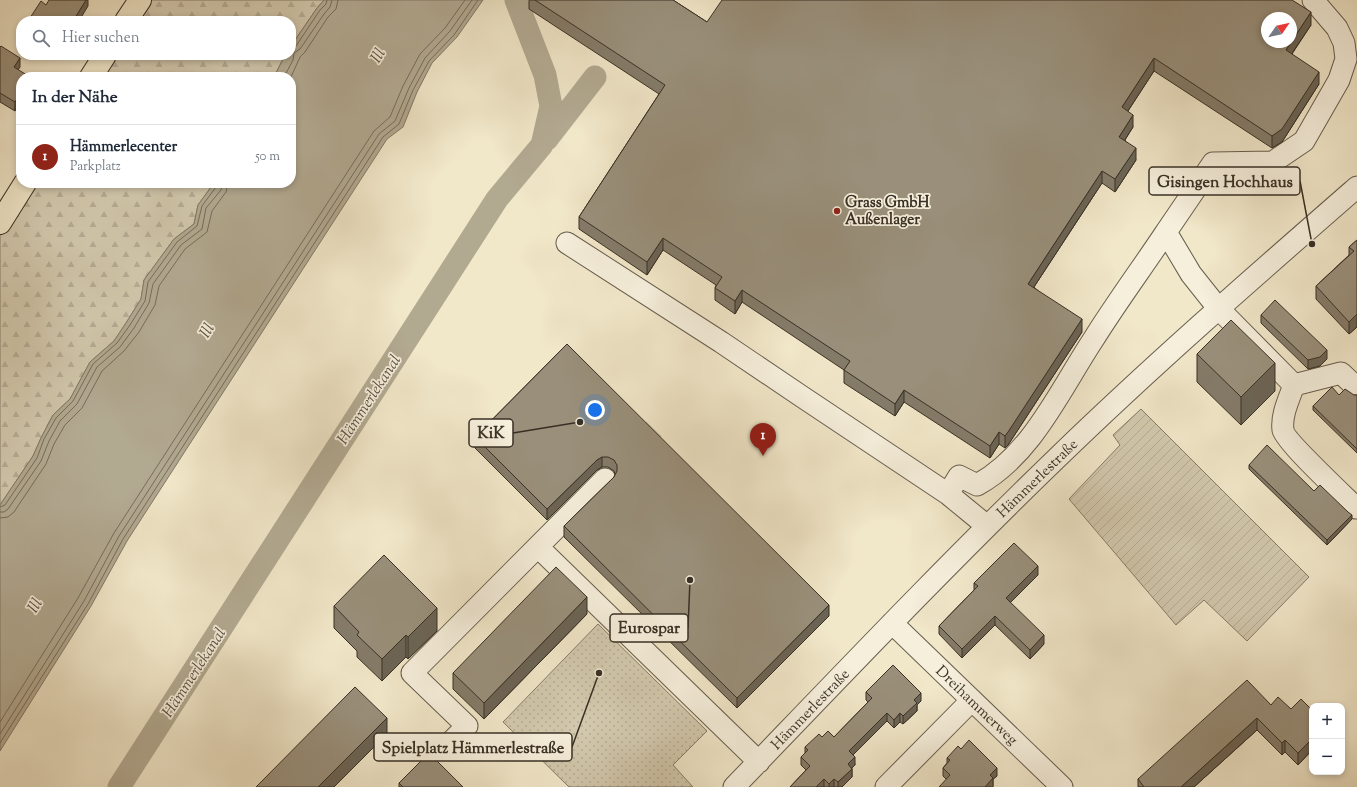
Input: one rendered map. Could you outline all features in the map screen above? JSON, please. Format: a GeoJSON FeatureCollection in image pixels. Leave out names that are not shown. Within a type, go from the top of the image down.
{"type":"FeatureCollection","features":[{"type":"Feature","properties":{"kind":"main road"},"geometry":{"type":"LineString","coordinates":[[129,16],[140,0]]}},
{"type":"Feature","properties":{"kind":"main road"},"geometry":{"type":"LineString","coordinates":[[94,72],[102,60]]}},
{"type":"Feature","properties":{"kind":"main road"},"geometry":{"type":"LineString","coordinates":[[0,223],[22,188]]}},
{"type":"Feature","properties":{"kind":"street"},"geometry":{"type":"LineString","coordinates":[[948,494],[959,476],[977,485],[987,480],[1032,438],[1093,340],[1213,163],[1273,162],[1304,141],[1339,80],[1346,59],[1344,43],[1337,28],[1313,0]]}},
{"type":"Feature","properties":{"kind":"street","name":"Hämmerlestraße"},"geometry":{"type":"LineString","coordinates":[[734,787],[987,526],[1136,383],[1218,308],[1357,187]]}},
{"type":"Feature","properties":{"kind":"street"},"geometry":{"type":"LineString","coordinates":[[1166,232],[1191,274],[1218,308],[1294,385]]}},
{"type":"Feature","properties":{"kind":"street"},"geometry":{"type":"LineString","coordinates":[[567,243],[721,342],[948,494],[987,526]]}},
{"type":"Feature","properties":{"kind":"street"},"geometry":{"type":"LineString","coordinates":[[1294,385],[1341,373],[1357,388]]}},
{"type":"Feature","properties":{"kind":"street"},"geometry":{"type":"LineString","coordinates":[[1294,385],[1283,417],[1283,431],[1292,444],[1356,508]]}},
{"type":"Feature","properties":{"kind":"street"},"geometry":{"type":"LineString","coordinates":[[444,749],[467,726],[412,673],[605,479]]}},
{"type":"Feature","properties":{"kind":"street"},"geometry":{"type":"LineString","coordinates":[[538,547],[759,762]]}},
{"type":"Feature","properties":{"kind":"street","name":"Dreihammerweg"},"geometry":{"type":"LineString","coordinates":[[892,623],[972,700],[1050,783]]}},
{"type":"Feature","properties":{"kind":"street"},"geometry":{"type":"LineString","coordinates":[[886,787],[972,700]]}},
{"type":"Feature","properties":{"kind":"green space"},"geometry":{"type":"Polygon","coordinates":[[[140,0],[324,0],[296,39],[296,16],[129,16],[140,0]]]}},
{"type":"Feature","properties":{"kind":"green space"},"geometry":{"type":"Polygon","coordinates":[[[102,60],[282,60],[276,72],[94,72],[102,60]]]}},
{"type":"Feature","properties":{"kind":"green space"},"geometry":{"type":"Polygon","coordinates":[[[22,188],[210,188],[198,205],[194,224],[174,239],[144,280],[141,299],[126,323],[114,341],[90,362],[70,399],[53,415],[33,456],[0,505],[0,223],[22,188]]]}},
{"type":"Feature","properties":{"kind":"green space"},"geometry":{"type":"Polygon","coordinates":[[[1141,409],[1309,577],[1247,641],[1204,600],[1176,625],[1069,499],[1120,445],[1113,435],[1141,409]]]}},
{"type":"Feature","properties":{"kind":"green space"},"geometry":{"type":"Polygon","coordinates":[[[598,624],[707,731],[673,765],[693,787],[569,787],[503,722],[598,624]]]}},
{"type":"Feature","properties":{"kind":"water","name":"Ill"},"geometry":{"type":"Polygon","coordinates":[[[324,0],[483,0],[457,37],[432,63],[417,92],[403,127],[387,139],[127,541],[91,606],[0,751],[0,505],[33,456],[53,415],[70,399],[90,362],[114,341],[126,323],[141,299],[144,280],[174,239],[194,224],[198,205],[210,188],[296,188],[296,72],[276,72],[282,60],[296,60],[296,39],[324,0]]]}},
{"type":"Feature","properties":{"kind":"building"},"geometry":{"type":"Polygon","coordinates":[[[49,0],[86,0],[76,16],[31,16],[41,1],[46,5],[49,0]]]}},
{"type":"Feature","properties":{"kind":"building","name":"Grass GmbH Außenlager"},"geometry":{"type":"Polygon","coordinates":[[[535,0],[673,0],[707,22],[722,0],[1292,0],[1311,12],[1297,33],[1297,12],[1261,12],[1261,48],[1287,48],[1286,50],[1319,72],[1282,129],[1272,136],[1154,58],[1122,107],[1133,115],[1119,137],[1136,148],[1115,179],[1102,171],[1028,284],[1082,319],[1008,432],[1005,436],[999,432],[990,446],[904,390],[895,404],[844,370],[850,361],[742,290],[735,301],[715,288],[722,277],[663,238],[647,262],[579,217],[665,85],[535,0]]]}},
{"type":"Feature","properties":{"kind":"building"},"geometry":{"type":"Polygon","coordinates":[[[1,46],[16,55],[16,60],[19,60],[14,67],[22,72],[16,72],[15,102],[0,93],[1,46]]]}},
{"type":"Feature","properties":{"kind":"building"},"geometry":{"type":"Polygon","coordinates":[[[1357,240],[1357,314],[1349,322],[1316,286],[1354,251],[1349,247],[1357,240]]]}},
{"type":"Feature","properties":{"kind":"building"},"geometry":{"type":"Polygon","coordinates":[[[1275,300],[1327,350],[1320,357],[1308,360],[1261,315],[1275,300]]]}},
{"type":"Feature","properties":{"kind":"building"},"geometry":{"type":"Polygon","coordinates":[[[1231,320],[1275,363],[1241,397],[1197,354],[1231,320]]]}},
{"type":"Feature","properties":{"kind":"building"},"geometry":{"type":"Polygon","coordinates":[[[567,344],[829,605],[737,698],[564,526],[614,477],[617,471],[617,465],[614,460],[608,457],[602,457],[597,460],[547,509],[475,437],[567,344]]]}},
{"type":"Feature","properties":{"kind":"building"},"geometry":{"type":"Polygon","coordinates":[[[1332,387],[1339,395],[1345,389],[1354,395],[1357,395],[1357,449],[1313,406],[1332,387]]]}},
{"type":"Feature","properties":{"kind":"building"},"geometry":{"type":"Polygon","coordinates":[[[1267,445],[1314,491],[1320,485],[1352,515],[1327,540],[1249,465],[1267,445]]]}},
{"type":"Feature","properties":{"kind":"building"},"geometry":{"type":"Polygon","coordinates":[[[1014,543],[1038,566],[1006,598],[1044,635],[1030,650],[995,616],[962,649],[939,626],[978,586],[974,583],[1014,543]]]}},
{"type":"Feature","properties":{"kind":"building"},"geometry":{"type":"Polygon","coordinates":[[[384,555],[437,608],[408,637],[406,635],[382,659],[357,635],[359,632],[334,606],[384,555]]]}},
{"type":"Feature","properties":{"kind":"building"},"geometry":{"type":"Polygon","coordinates":[[[556,567],[587,597],[484,703],[453,673],[556,567]]]}},
{"type":"Feature","properties":{"kind":"building"},"geometry":{"type":"Polygon","coordinates":[[[893,665],[921,693],[914,700],[917,703],[903,716],[900,713],[894,720],[887,713],[849,751],[855,757],[848,764],[852,769],[838,782],[834,779],[829,784],[824,779],[816,787],[790,787],[810,766],[801,757],[808,750],[805,747],[819,734],[822,737],[828,731],[834,737],[872,698],[866,692],[893,665]]]}},
{"type":"Feature","properties":{"kind":"building"},"geometry":{"type":"Polygon","coordinates":[[[1247,680],[1271,705],[1278,697],[1291,709],[1301,699],[1309,707],[1309,742],[1298,753],[1285,740],[1282,743],[1257,718],[1181,787],[1144,787],[1138,779],[1247,680]]]}},
{"type":"Feature","properties":{"kind":"building"},"geometry":{"type":"Polygon","coordinates":[[[355,687],[387,718],[318,787],[256,787],[355,687]]]}},
{"type":"Feature","properties":{"kind":"building"},"geometry":{"type":"Polygon","coordinates":[[[969,740],[997,768],[990,775],[993,778],[985,787],[939,787],[950,775],[943,768],[950,760],[947,758],[958,746],[961,749],[969,740]]]}},
{"type":"Feature","properties":{"kind":"building"},"geometry":{"type":"Polygon","coordinates":[[[429,753],[463,787],[403,787],[399,783],[429,753]]]}},
{"type":"Feature","properties":{"kind":"waterway","name":"Hämmerlekanal"},"geometry":{"type":"LineString","coordinates":[[119,787],[497,199],[542,145],[551,106],[545,75],[516,0]]}},
{"type":"Feature","properties":{"kind":"waterway"},"geometry":{"type":"LineString","coordinates":[[547,139],[595,77]]}},
{"type":"Feature","properties":{"kind":"tunnel"},"geometry":{"type":"LineString","coordinates":[[605,479],[654,429]]}},
{"type":"Feature","properties":{"kind":"place","name":"Grass GmbH Außenlager"},"geometry":{"type":"Point","coordinates":[837,211]}},
{"type":"Feature","properties":{"kind":"place","name":"Gisingen Hochhaus"},"geometry":{"type":"Point","coordinates":[1312,244]}},
{"type":"Feature","properties":{"kind":"place","name":"KiK"},"geometry":{"type":"Point","coordinates":[580,422]}},
{"type":"Feature","properties":{"kind":"place","name":"Hämmerlecenter"},"geometry":{"type":"Point","coordinates":[763,456]}},
{"type":"Feature","properties":{"kind":"place","name":"Eurospar"},"geometry":{"type":"Point","coordinates":[690,580]}},
{"type":"Feature","properties":{"kind":"place","name":"Spielplatz Hämmerlestraße"},"geometry":{"type":"Point","coordinates":[599,673]}}]}
